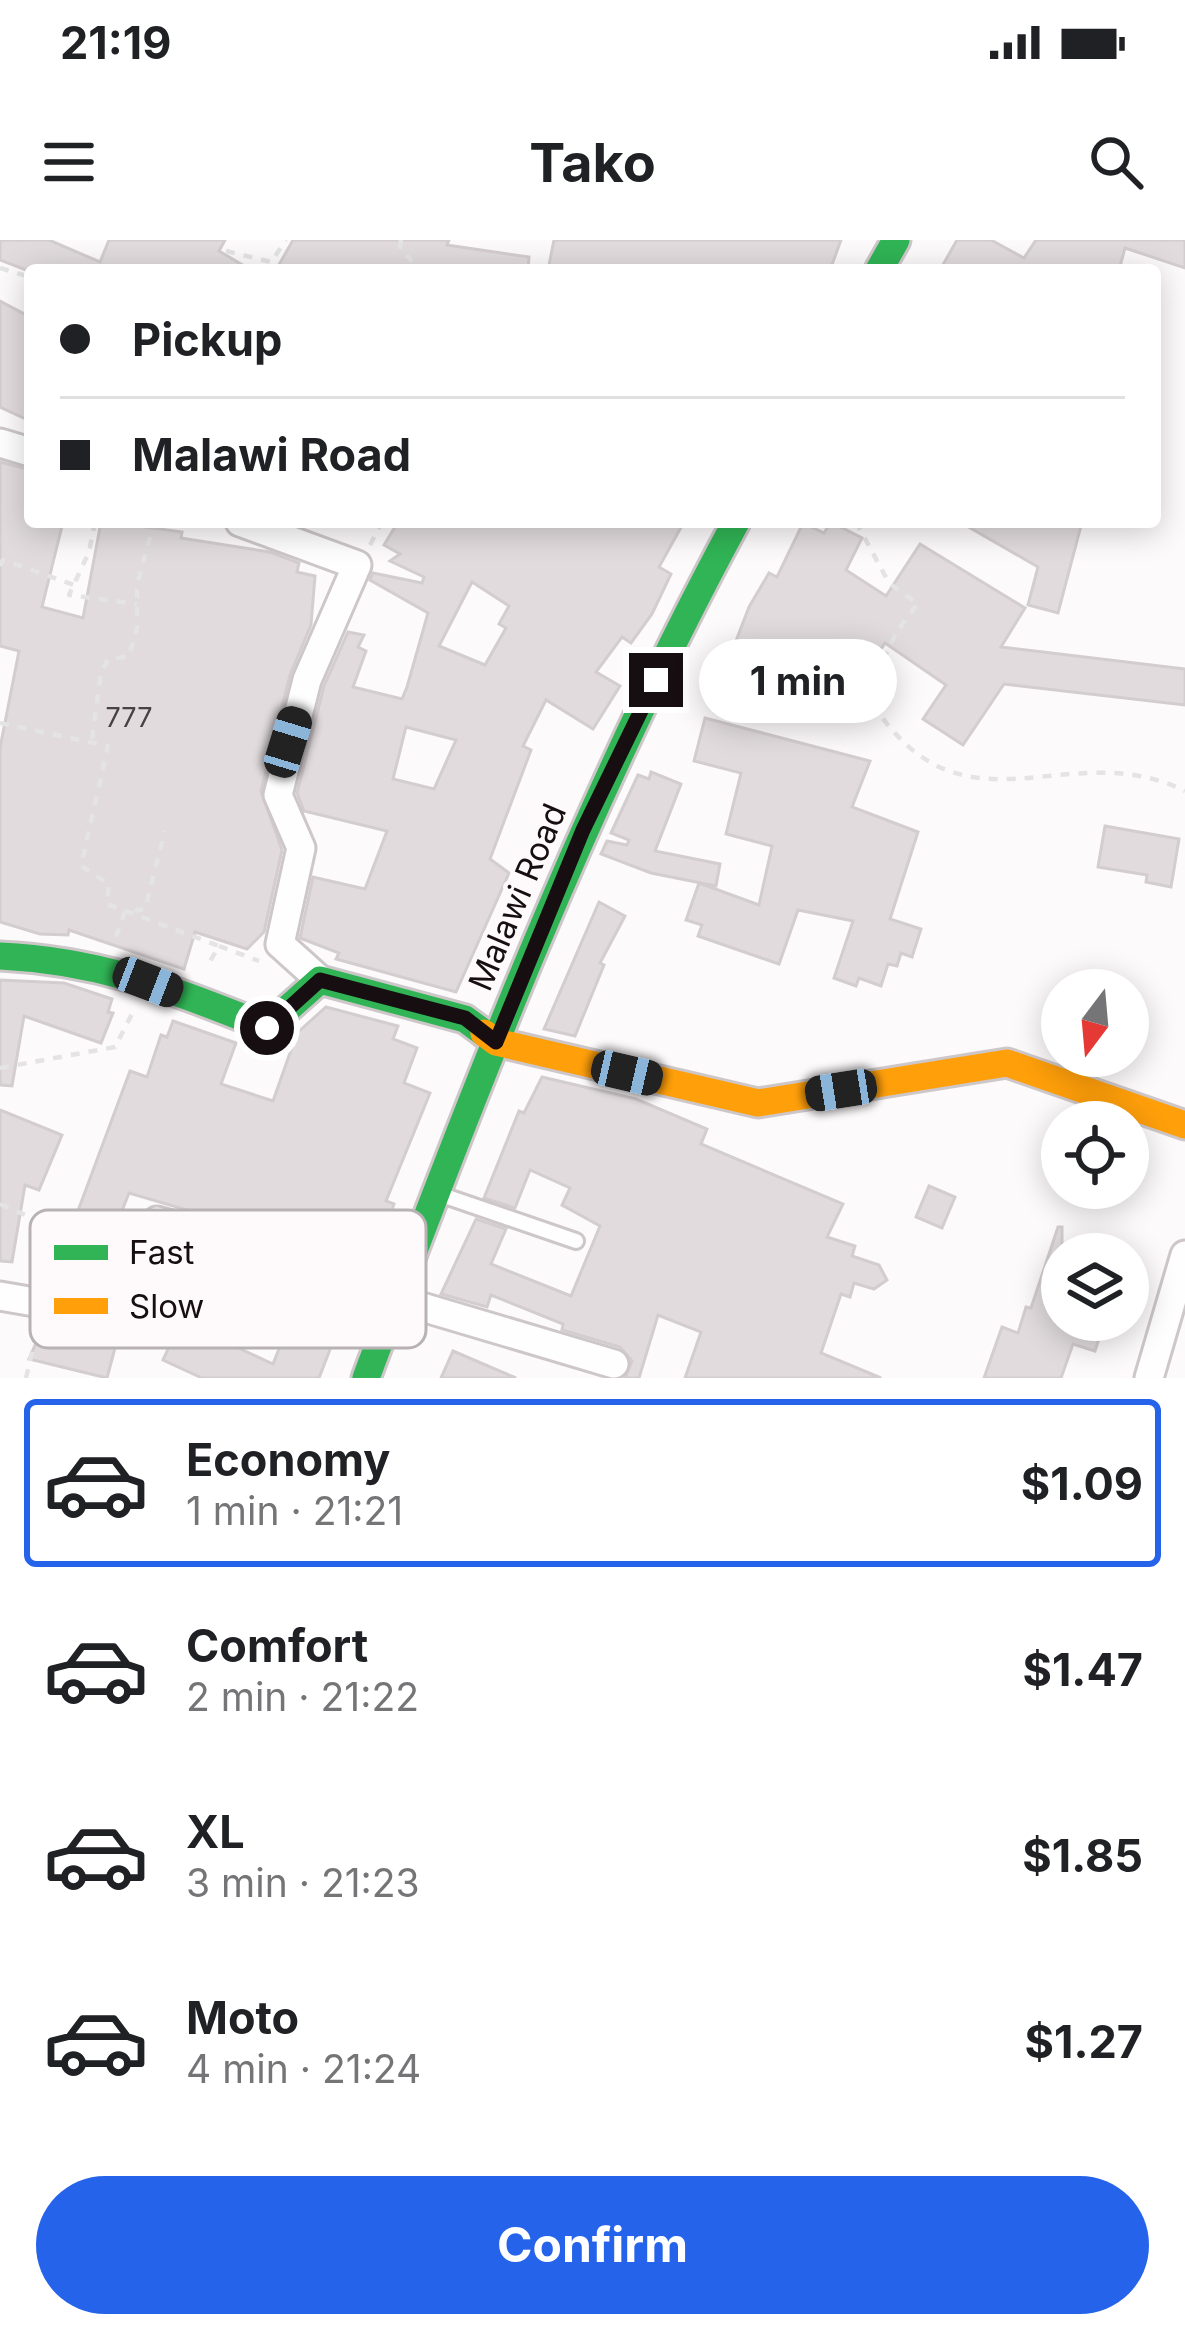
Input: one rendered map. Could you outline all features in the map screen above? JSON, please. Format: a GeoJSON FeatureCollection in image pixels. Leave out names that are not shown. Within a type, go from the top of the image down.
{"type":"FeatureCollection","features":[{"type":"Feature","properties":{"kind":"street"},"geometry":{"type":"LineString","coordinates":[[256,528],[357,566],[307,680],[278,795],[302,848],[280,944],[320,980],[465,1018],[496,1042],[758,1103],[1007,1063],[1185,1125]]}},
{"type":"Feature","properties":{"kind":"street","name":"Malawi Road"},"geometry":{"type":"LineString","coordinates":[[426,1214],[583,830],[733,528]]}},
{"type":"Feature","properties":{"kind":"street"},"geometry":{"type":"LineString","coordinates":[[0,956],[67,958],[148,982],[267,1028],[320,980]]}},
{"type":"Feature","properties":{"kind":"street"},"geometry":{"type":"LineString","coordinates":[[1149,1378],[1185,1255]]}},
{"type":"Feature","properties":{"kind":"street"},"geometry":{"type":"LineString","coordinates":[[0,1296],[30,1302]]}},
{"type":"Feature","properties":{"kind":"street"},"geometry":{"type":"LineString","coordinates":[[426,1318],[614,1364]]}},
{"type":"Feature","properties":{"kind":"street","name":"Malawi Road"},"geometry":{"type":"LineString","coordinates":[[365,1378],[376,1348]]}},
{"type":"Feature","properties":{"kind":"lane"},"geometry":{"type":"LineString","coordinates":[[434,1192],[576,1241]]}},
{"type":"Feature","properties":{"kind":"path"},"geometry":{"type":"LineString","coordinates":[[226,250],[271,262],[286,240]]}},
{"type":"Feature","properties":{"kind":"path"},"geometry":{"type":"LineString","coordinates":[[401,240],[400,249],[415,264]]}},
{"type":"Feature","properties":{"kind":"path"},"geometry":{"type":"LineString","coordinates":[[93,528],[69,595],[137,604]]}},
{"type":"Feature","properties":{"kind":"path"},"geometry":{"type":"LineString","coordinates":[[92,740],[100,672],[108,660],[129,656],[153,528]]}},
{"type":"Feature","properties":{"kind":"path"},"geometry":{"type":"LineString","coordinates":[[859,528],[890,584],[918,604],[886,653],[874,691],[874,706],[904,740],[965,780],[1022,780],[1090,768],[1158,778],[1185,791]]}},
{"type":"Feature","properties":{"kind":"path"},"geometry":{"type":"LineString","coordinates":[[0,566],[3,560],[74,585]]}},
{"type":"Feature","properties":{"kind":"path"},"geometry":{"type":"LineString","coordinates":[[0,723],[107,746],[81,866],[109,884],[107,904],[219,946],[188,997]]}},
{"type":"Feature","properties":{"kind":"path"},"geometry":{"type":"LineString","coordinates":[[125,912],[146,909],[165,831]]}},
{"type":"Feature","properties":{"kind":"path"},"geometry":{"type":"LineString","coordinates":[[104,970],[125,912]]}},
{"type":"Feature","properties":{"kind":"path"},"geometry":{"type":"LineString","coordinates":[[0,1067],[115,1047],[148,982]]}},
{"type":"Feature","properties":{"kind":"path"},"geometry":{"type":"LineString","coordinates":[[0,1204],[30,1217]]}},
{"type":"Feature","properties":{"kind":"path"},"geometry":{"type":"LineString","coordinates":[[26,1378],[30,1348]]}},
{"type":"Feature","properties":{"kind":"building"},"geometry":{"type":"Polygon","coordinates":[[[0,240],[49,240],[100,262],[109,240],[225,240],[219,251],[241,264],[24,264],[24,269],[0,260],[0,240]]]}},
{"type":"Feature","properties":{"kind":"building"},"geometry":{"type":"Polygon","coordinates":[[[293,240],[449,240],[447,245],[529,257],[528,264],[279,264],[293,240]]]}},
{"type":"Feature","properties":{"kind":"building"},"geometry":{"type":"Polygon","coordinates":[[[554,240],[841,240],[832,264],[549,264],[554,240]]]}},
{"type":"Feature","properties":{"kind":"building"},"geometry":{"type":"Polygon","coordinates":[[[957,240],[991,240],[1024,258],[1036,240],[1185,240],[1185,268],[1125,248],[1121,264],[943,264],[957,240]]]}},
{"type":"Feature","properties":{"kind":"building"},"geometry":{"type":"Polygon","coordinates":[[[0,301],[24,314],[24,418],[0,407],[0,301]]]}},
{"type":"Feature","properties":{"kind":"building"},"geometry":{"type":"Polygon","coordinates":[[[0,462],[24,468],[24,528],[62,528],[42,607],[83,618],[100,528],[182,532],[181,538],[270,552],[299,563],[297,572],[315,576],[311,625],[290,675],[261,791],[282,850],[264,932],[247,949],[195,932],[184,969],[69,930],[68,935],[40,934],[0,922],[0,748],[19,651],[0,646],[0,462]]]}},
{"type":"Feature","properties":{"kind":"building"},"geometry":{"type":"Polygon","coordinates":[[[394,528],[681,528],[659,567],[671,574],[652,614],[631,643],[622,637],[596,672],[620,686],[593,729],[546,700],[523,746],[531,750],[490,859],[509,873],[456,992],[336,959],[339,953],[300,938],[313,877],[365,889],[387,831],[304,811],[297,793],[324,686],[348,632],[364,635],[358,647],[366,651],[353,687],[402,699],[428,613],[370,580],[373,573],[422,583],[424,577],[390,561],[400,554],[384,545],[394,528]],[[472,582],[439,646],[485,665],[506,628],[499,624],[509,606],[472,582]],[[406,727],[393,779],[434,789],[456,740],[406,727]]]}},
{"type":"Feature","properties":{"kind":"building"},"geometry":{"type":"Polygon","coordinates":[[[801,528],[824,533],[827,528],[843,528],[862,538],[846,570],[886,596],[920,544],[1025,608],[1001,647],[1185,669],[1185,705],[1004,684],[963,745],[923,719],[946,685],[885,643],[877,655],[871,651],[859,670],[852,666],[824,712],[726,667],[749,607],[769,573],[777,577],[801,528]]]}},
{"type":"Feature","properties":{"kind":"building"},"geometry":{"type":"Polygon","coordinates":[[[970,528],[1080,528],[1058,613],[1028,605],[1038,567],[970,528]]]}},
{"type":"Feature","properties":{"kind":"building"},"geometry":{"type":"Polygon","coordinates":[[[705,718],[870,761],[852,807],[918,832],[890,919],[921,929],[912,957],[901,953],[897,966],[888,964],[881,986],[859,978],[856,986],[834,978],[853,921],[798,910],[779,964],[698,936],[702,925],[686,920],[699,883],[759,905],[772,846],[726,834],[741,773],[694,761],[705,718]]]}},
{"type":"Feature","properties":{"kind":"building"},"geometry":{"type":"Polygon","coordinates":[[[651,772],[681,784],[655,851],[720,864],[716,886],[651,873],[601,854],[607,841],[627,845],[629,840],[611,833],[638,775],[649,779],[651,772]]]}},
{"type":"Feature","properties":{"kind":"building"},"geometry":{"type":"Polygon","coordinates":[[[1105,826],[1179,839],[1171,887],[1146,882],[1147,875],[1098,867],[1105,826]]]}},
{"type":"Feature","properties":{"kind":"building"},"geometry":{"type":"Polygon","coordinates":[[[599,902],[625,916],[600,963],[604,965],[575,1036],[544,1029],[599,902]]]}},
{"type":"Feature","properties":{"kind":"building"},"geometry":{"type":"Polygon","coordinates":[[[0,980],[64,983],[112,999],[108,1012],[113,1013],[101,1043],[24,1016],[12,1086],[0,1085],[0,980]]]}},
{"type":"Feature","properties":{"kind":"building"},"geometry":{"type":"Polygon","coordinates":[[[326,1007],[398,1026],[393,1039],[417,1048],[404,1083],[430,1093],[386,1201],[394,1204],[392,1210],[187,1210],[129,1193],[122,1210],[78,1210],[130,1071],[147,1077],[161,1035],[167,1037],[173,1021],[236,1043],[221,1084],[273,1101],[297,1033],[326,1007]]]}},
{"type":"Feature","properties":{"kind":"building"},"geometry":{"type":"Polygon","coordinates":[[[542,1077],[636,1099],[707,1129],[701,1144],[843,1204],[827,1237],[855,1246],[852,1256],[879,1265],[887,1280],[874,1289],[854,1283],[850,1297],[841,1294],[821,1353],[881,1378],[685,1378],[701,1332],[658,1315],[639,1378],[625,1378],[632,1361],[620,1347],[562,1330],[563,1324],[491,1295],[487,1307],[441,1294],[476,1219],[506,1229],[491,1264],[571,1296],[600,1226],[562,1205],[570,1188],[530,1170],[515,1208],[484,1198],[519,1111],[524,1113],[542,1077]]]}},
{"type":"Feature","properties":{"kind":"building"},"geometry":{"type":"Polygon","coordinates":[[[0,1110],[62,1135],[39,1190],[25,1185],[12,1262],[0,1261],[0,1110]]]}},
{"type":"Feature","properties":{"kind":"building"},"geometry":{"type":"Polygon","coordinates":[[[929,1186],[955,1197],[942,1228],[916,1217],[929,1186]]]}},
{"type":"Feature","properties":{"kind":"building"},"geometry":{"type":"Polygon","coordinates":[[[1041,1278],[1041,1341],[1098,1341],[1095,1351],[1073,1344],[1061,1378],[984,1378],[1002,1327],[1018,1333],[1026,1307],[1031,1308],[1041,1278]]]}},
{"type":"Feature","properties":{"kind":"building"},"geometry":{"type":"Polygon","coordinates":[[[34,1348],[115,1348],[107,1378],[29,1359],[34,1348]]]}},
{"type":"Feature","properties":{"kind":"building"},"geometry":{"type":"Polygon","coordinates":[[[168,1348],[238,1348],[273,1364],[279,1348],[331,1348],[319,1378],[202,1378],[163,1360],[168,1348]]]}},
{"type":"Feature","properties":{"kind":"building"},"geometry":{"type":"Polygon","coordinates":[[[453,1351],[516,1378],[441,1378],[453,1351]]]}},
{"type":"Feature","properties":{"kind":"traffic: fast"},"geometry":{"type":"LineString","coordinates":[[882,264],[896,240]]}},
{"type":"Feature","properties":{"kind":"traffic: fast"},"geometry":{"type":"LineString","coordinates":[[426,1220],[582,837],[733,528]]}},
{"type":"Feature","properties":{"kind":"traffic: fast"},"geometry":{"type":"LineString","coordinates":[[0,956],[105,971],[267,1027],[320,980],[465,1019],[484,1033]]}},
{"type":"Feature","properties":{"kind":"traffic: fast"},"geometry":{"type":"LineString","coordinates":[[366,1378],[377,1348]]}},
{"type":"Feature","properties":{"kind":"traffic: slow"},"geometry":{"type":"LineString","coordinates":[[484,1033],[496,1042],[758,1103],[1007,1063],[1185,1125]]}},
{"type":"Feature","properties":{"kind":"route"},"geometry":{"type":"LineString","coordinates":[[267,1028],[320,980],[465,1018],[496,1042],[583,830],[656,680]]}}]}
